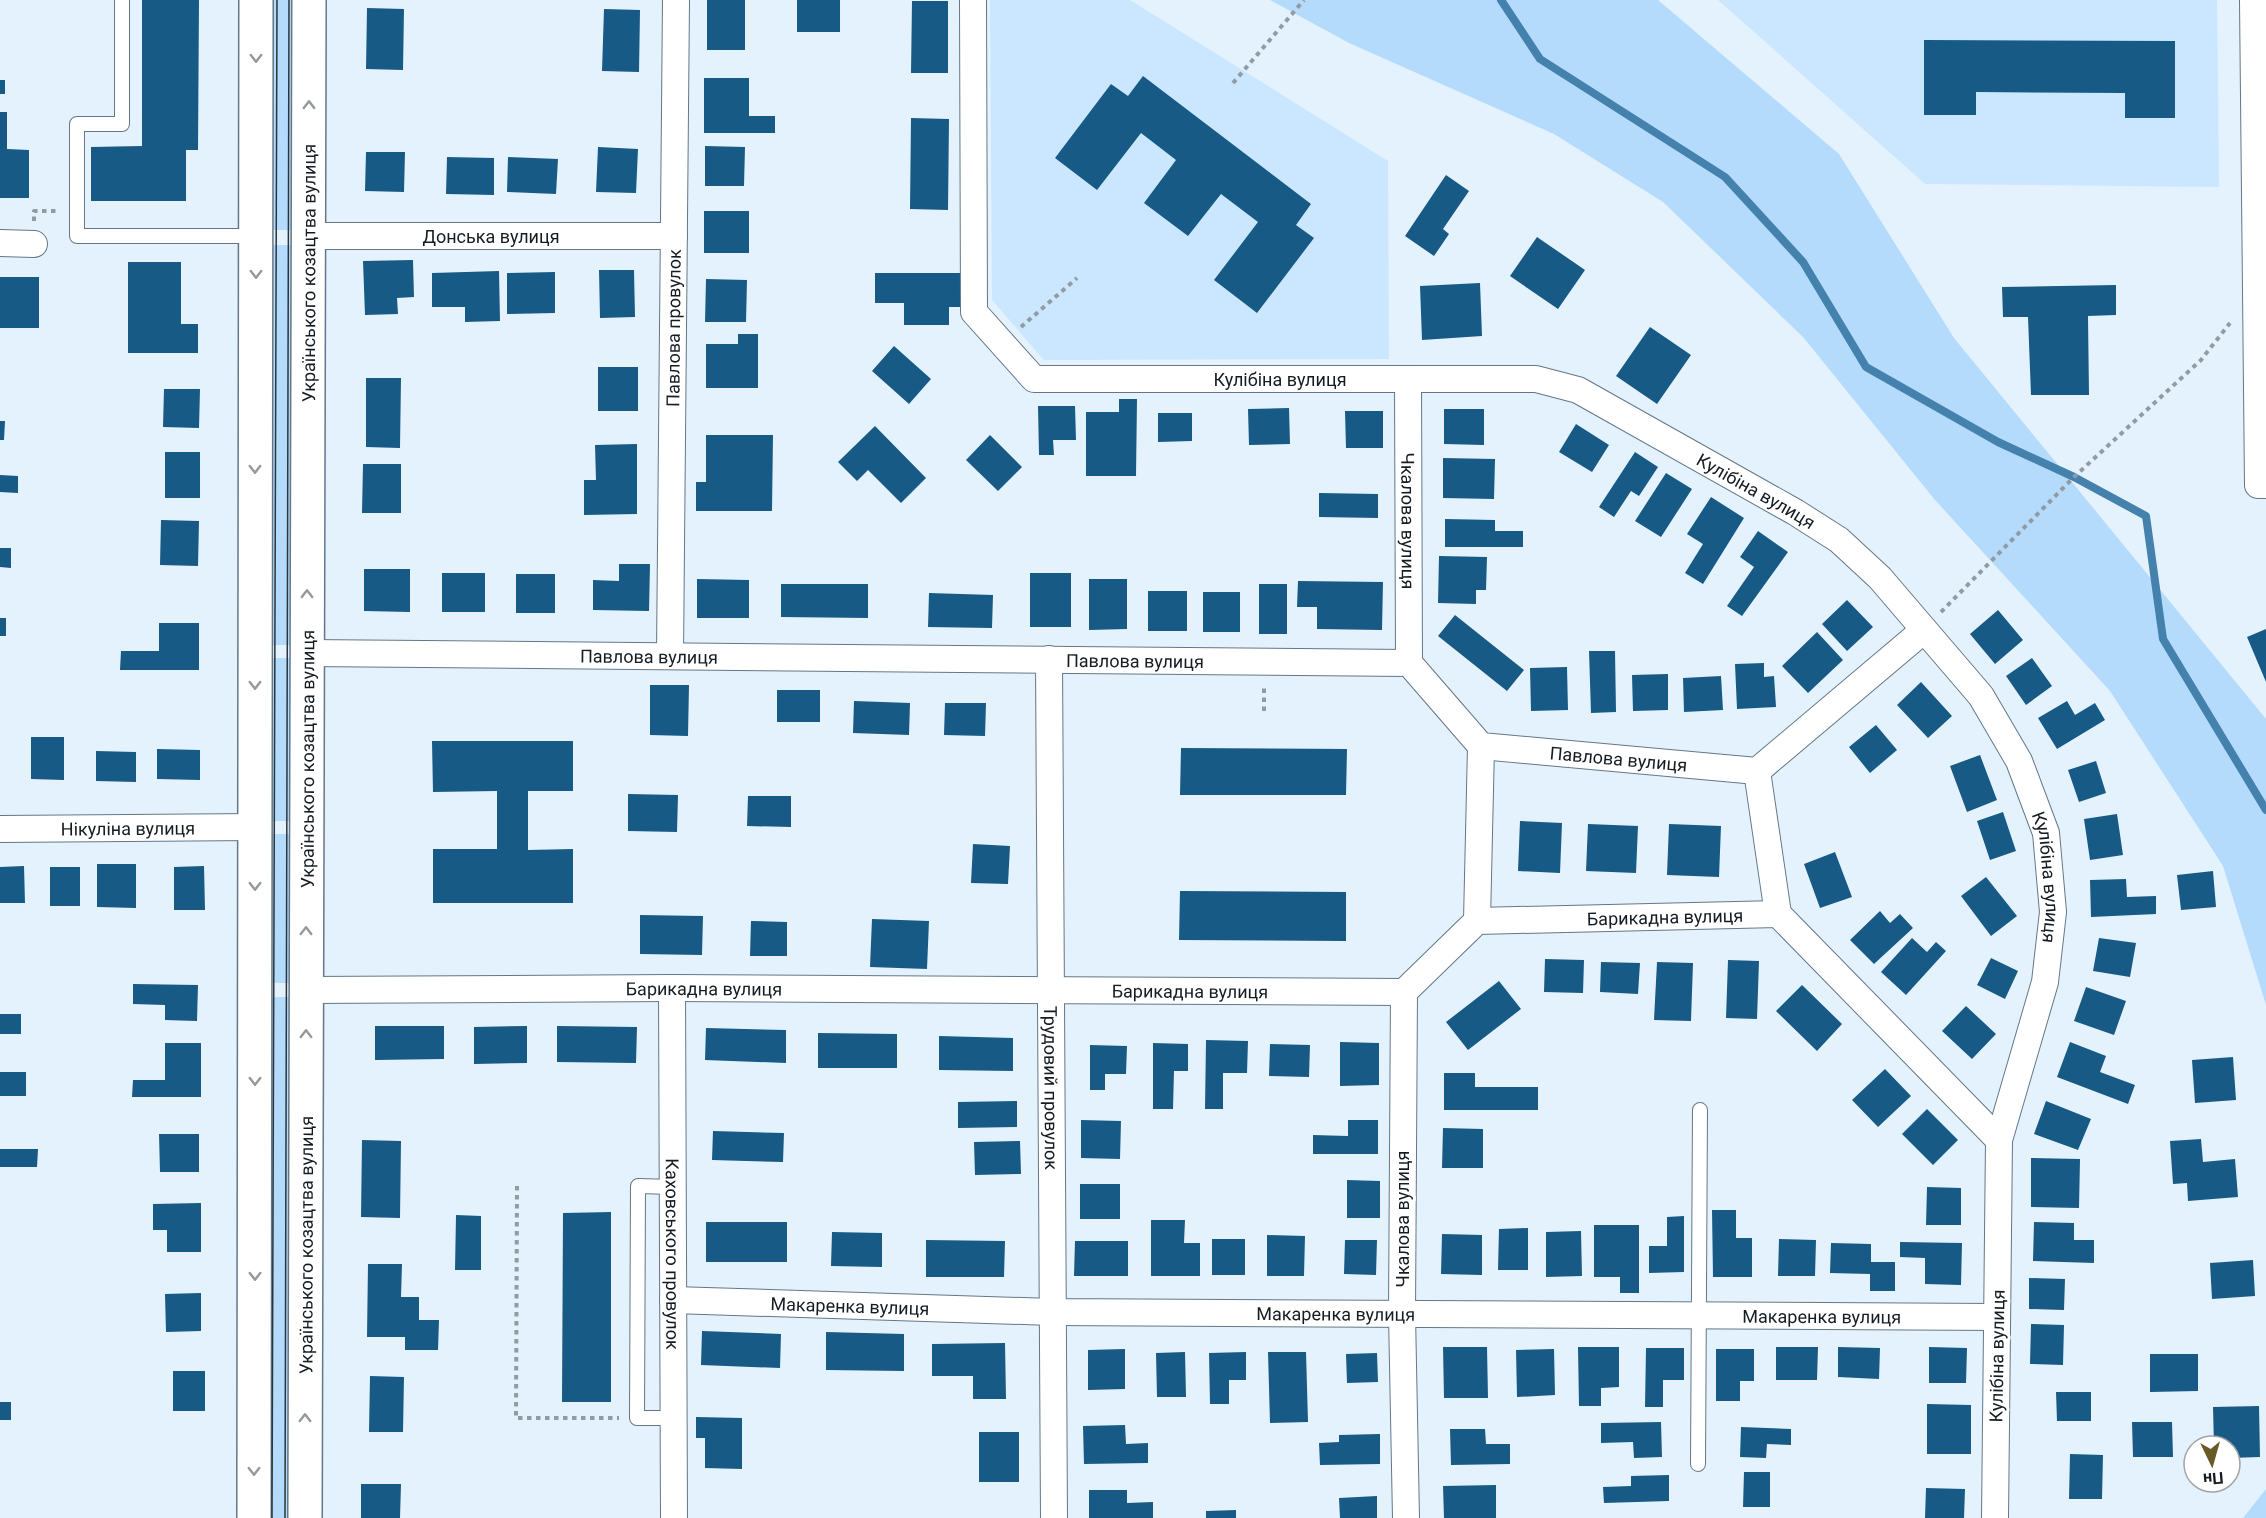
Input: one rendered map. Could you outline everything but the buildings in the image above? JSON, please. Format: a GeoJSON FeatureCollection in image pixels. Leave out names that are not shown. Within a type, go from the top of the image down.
{"type":"FeatureCollection","features":[{"type":"Feature","properties":{"kind":"street"},"geometry":{"type":"LineString","coordinates":[[254,1518],[256,0]]}},
{"type":"Feature","properties":{"kind":"street","name":"Українського козацтва вулиця"},"geometry":{"type":"LineString","coordinates":[[305,1518],[309,0]]}},
{"type":"Feature","properties":{"kind":"street","name":"Павлова провулок"},"geometry":{"type":"LineString","coordinates":[[670,656],[676,0]]}},
{"type":"Feature","properties":{"kind":"street","name":"Кулібіна вулиця"},"geometry":{"type":"LineString","coordinates":[[973,0],[974,312],[1034,379],[1536,379],[1578,390],[1795,512],[1839,540],[1880,578],[1981,696],[2019,761],[2046,833],[2053,912],[2045,982],[1999,1140],[1995,1518]]}},
{"type":"Feature","properties":{"kind":"street"},"geometry":{"type":"LineString","coordinates":[[2253,0],[2261,326],[2258,485],[2266,485]]}},
{"type":"Feature","properties":{"kind":"street","name":"Донська вулиця"},"geometry":{"type":"LineString","coordinates":[[308,236],[674,236]]}},
{"type":"Feature","properties":{"kind":"street"},"geometry":{"type":"LineString","coordinates":[[0,243],[34,244]]}},
{"type":"Feature","properties":{"kind":"street","name":"Чкалова вулиця"},"geometry":{"type":"LineString","coordinates":[[1408,379],[1409,663]]}},
{"type":"Feature","properties":{"kind":"street"},"geometry":{"type":"LineString","coordinates":[[1924,630],[1757,771],[1778,914],[1999,1140]]}},
{"type":"Feature","properties":{"kind":"street","name":"Павлова вулиця"},"geometry":{"type":"LineString","coordinates":[[255,652],[1409,663]]}},
{"type":"Feature","properties":{"kind":"street","name":"Трудовий провулок"},"geometry":{"type":"LineString","coordinates":[[1049,659],[1049,992],[1054,1518]]}},
{"type":"Feature","properties":{"kind":"street"},"geometry":{"type":"LineString","coordinates":[[1404,992],[1477,921],[1481,746],[1409,663]]}},
{"type":"Feature","properties":{"kind":"street","name":"Павлова вулиця"},"geometry":{"type":"LineString","coordinates":[[1481,746],[1757,771]]}},
{"type":"Feature","properties":{"kind":"street","name":"Нікуліна вулиця"},"geometry":{"type":"LineString","coordinates":[[0,829],[255,828]]}},
{"type":"Feature","properties":{"kind":"street","name":"Барикадна вулиця"},"geometry":{"type":"LineString","coordinates":[[1477,921],[1778,914]]}},
{"type":"Feature","properties":{"kind":"street","name":"Барикадна вулиця"},"geometry":{"type":"LineString","coordinates":[[255,989],[672,988],[1049,992],[1404,992]]}},
{"type":"Feature","properties":{"kind":"street","name":"Каховського провулок"},"geometry":{"type":"LineString","coordinates":[[672,988],[674,1518]]}},
{"type":"Feature","properties":{"kind":"street","name":"Чкалова вулиця"},"geometry":{"type":"LineString","coordinates":[[1404,992],[1402,1314],[1406,1518]]}},
{"type":"Feature","properties":{"kind":"street","name":"Макаренка вулиця"},"geometry":{"type":"LineString","coordinates":[[673,1300],[1052,1312],[1997,1317]]}},
{"type":"Feature","properties":{"kind":"lane"},"geometry":{"type":"LineString","coordinates":[[122,0],[122,124],[77,124],[77,236],[256,236]]}},
{"type":"Feature","properties":{"kind":"lane"},"geometry":{"type":"LineString","coordinates":[[1698,1464],[1700,1110]]}},
{"type":"Feature","properties":{"kind":"lane"},"geometry":{"type":"LineString","coordinates":[[673,1187],[638,1186],[637,1418],[673,1418]]}},
{"type":"Feature","properties":{"kind":"path"},"geometry":{"type":"LineString","coordinates":[[1233,83],[1304,0]]}},
{"type":"Feature","properties":{"kind":"path"},"geometry":{"type":"LineString","coordinates":[[1003,344],[1077,278]]}},
{"type":"Feature","properties":{"kind":"path"},"geometry":{"type":"LineString","coordinates":[[1924,630],[2074,477],[2200,360],[2230,326]]}},
{"type":"Feature","properties":{"kind":"path"},"geometry":{"type":"LineString","coordinates":[[517,1186],[516,1418],[637,1418]]}},
{"type":"Feature","properties":{"kind":"shaded area"},"geometry":{"type":"Polygon","coordinates":[[[264,0],[301,0],[300,230],[263,230],[264,0]]]}},
{"type":"Feature","properties":{"kind":"shaded area"},"geometry":{"type":"Polygon","coordinates":[[[990,0],[1130,0],[1388,161],[1389,359],[1044,360],[992,300],[990,0]]]}},
{"type":"Feature","properties":{"kind":"shaded area"},"geometry":{"type":"Polygon","coordinates":[[[1270,0],[1658,0],[1839,154],[1954,338],[2266,719],[2266,1005],[2223,866],[2110,691],[1935,500],[1803,337],[1663,202],[1554,134],[1349,43],[1270,0]]]}},
{"type":"Feature","properties":{"kind":"shaded area"},"geometry":{"type":"Polygon","coordinates":[[[1718,0],[2217,0],[2219,187],[1925,184],[1718,0]]]}},
{"type":"Feature","properties":{"kind":"shaded area"},"geometry":{"type":"Polygon","coordinates":[[[263,245],[301,245],[301,645],[262,645],[263,245]]]}},
{"type":"Feature","properties":{"kind":"shaded area"},"geometry":{"type":"Polygon","coordinates":[[[263,658],[301,658],[301,821],[262,821],[263,658]]]}},
{"type":"Feature","properties":{"kind":"shaded area"},"geometry":{"type":"Polygon","coordinates":[[[262,834],[300,834],[300,983],[262,983],[262,834]]]}},
{"type":"Feature","properties":{"kind":"shaded area"},"geometry":{"type":"Polygon","coordinates":[[[262,997],[299,997],[298,1518],[261,1518],[262,997]]]}},
{"type":"Feature","properties":{"kind":"shaded area"},"geometry":{"type":"Polygon","coordinates":[[[2266,1489],[2266,1518],[2243,1518],[2266,1489]]]}},
{"type":"Feature","properties":{"kind":"waterway"},"geometry":{"type":"LineString","coordinates":[[1501,0],[1540,59],[1725,177],[1803,262],[1866,367],[1998,442],[2074,477],[2146,516],[2163,639],[2266,810]]}},
{"type":"Feature","properties":{"kind":"tram line"},"geometry":{"type":"LineString","coordinates":[[272,1518],[277,0]]}},
{"type":"Feature","properties":{"kind":"tram line"},"geometry":{"type":"LineString","coordinates":[[285,1518],[289,0]]}}]}
